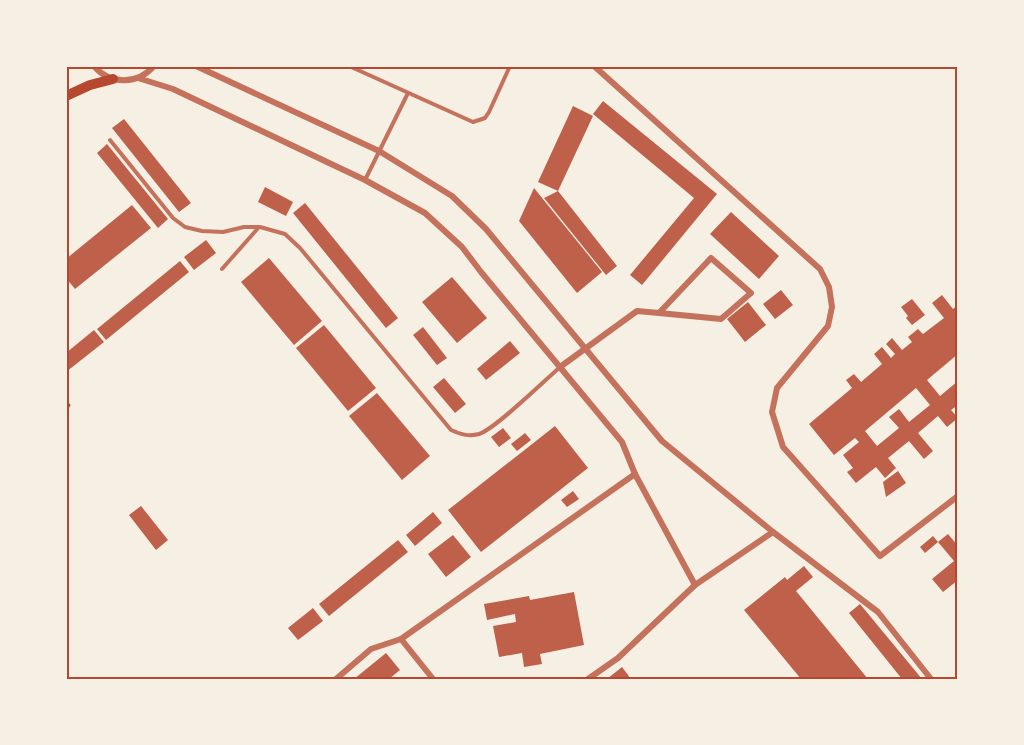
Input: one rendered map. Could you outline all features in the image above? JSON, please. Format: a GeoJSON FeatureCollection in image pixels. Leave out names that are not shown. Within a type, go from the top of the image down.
{"type":"FeatureCollection","features":[{"type":"Feature","properties":{"kind":"main road"},"geometry":{"type":"LineString","coordinates":[[66,96],[90,85],[113,79]]}},
{"type":"Feature","properties":{"kind":"street"},"geometry":{"type":"LineString","coordinates":[[94,66],[113,79],[130,81],[148,72],[154,66]]}},
{"type":"Feature","properties":{"kind":"street"},"geometry":{"type":"LineString","coordinates":[[196,66],[379,151],[452,196],[480,223],[662,441],[773,532],[878,612],[931,679]]}},
{"type":"Feature","properties":{"kind":"street"},"geometry":{"type":"LineString","coordinates":[[594,66],[820,269],[829,287],[832,307],[828,326],[777,388],[772,412],[783,447],[880,556],[958,495]]}},
{"type":"Feature","properties":{"kind":"street"},"geometry":{"type":"LineString","coordinates":[[138,78],[172,90],[365,180],[425,213],[462,247],[622,442],[636,474],[695,585]]}},
{"type":"Feature","properties":{"kind":"street"},"geometry":{"type":"LineString","coordinates":[[560,367],[637,311],[721,319],[751,293],[711,258],[659,312]]}},
{"type":"Feature","properties":{"kind":"street"},"geometry":{"type":"LineString","coordinates":[[336,679],[371,648],[401,639],[636,474]]}},
{"type":"Feature","properties":{"kind":"street"},"geometry":{"type":"LineString","coordinates":[[588,679],[618,658],[695,585],[773,532]]}},
{"type":"Feature","properties":{"kind":"street"},"geometry":{"type":"LineString","coordinates":[[401,639],[433,679]]}},
{"type":"Feature","properties":{"kind":"lane"},"geometry":{"type":"LineString","coordinates":[[349,66],[472,122],[479,121],[489,112],[510,66]]}},
{"type":"Feature","properties":{"kind":"lane"},"geometry":{"type":"LineString","coordinates":[[365,180],[408,93]]}},
{"type":"Feature","properties":{"kind":"lane"},"geometry":{"type":"LineString","coordinates":[[110,140],[173,218],[185,227],[223,232],[244,227],[260,227],[285,234],[300,248],[444,423],[460,434],[470,435],[489,429],[560,367]]}},
{"type":"Feature","properties":{"kind":"lane"},"geometry":{"type":"LineString","coordinates":[[222,269],[260,227]]}},
{"type":"Feature","properties":{"kind":"path"},"geometry":{"type":"LineString","coordinates":[[66,410],[69,405]]}},
{"type":"Feature","properties":{"kind":"building"},"geometry":{"type":"Polygon","coordinates":[[[603,101],[717,194],[642,285],[630,275],[694,198],[593,114],[603,101]]]}},
{"type":"Feature","properties":{"kind":"building"},"geometry":{"type":"Polygon","coordinates":[[[573,106],[593,116],[558,191],[538,182],[573,106]]]}},
{"type":"Feature","properties":{"kind":"building"},"geometry":{"type":"Polygon","coordinates":[[[124,119],[191,203],[179,212],[112,128],[124,119]]]}},
{"type":"Feature","properties":{"kind":"building"},"geometry":{"type":"Polygon","coordinates":[[[107,144],[168,219],[158,228],[97,153],[107,144]]]}},
{"type":"Feature","properties":{"kind":"building"},"geometry":{"type":"Polygon","coordinates":[[[265,187],[293,202],[286,216],[258,202],[265,187]]]}},
{"type":"Feature","properties":{"kind":"building"},"geometry":{"type":"Polygon","coordinates":[[[534,188],[602,272],[577,293],[519,221],[534,188]]]}},
{"type":"Feature","properties":{"kind":"building"},"geometry":{"type":"Polygon","coordinates":[[[558,191],[617,266],[606,275],[544,198],[558,191]]]}},
{"type":"Feature","properties":{"kind":"building"},"geometry":{"type":"Polygon","coordinates":[[[305,203],[398,318],[386,328],[293,213],[305,203]]]}},
{"type":"Feature","properties":{"kind":"building"},"geometry":{"type":"Polygon","coordinates":[[[132,205],[151,228],[75,289],[66,278],[66,259],[132,205]]]}},
{"type":"Feature","properties":{"kind":"building"},"geometry":{"type":"Polygon","coordinates":[[[731,212],[779,256],[759,279],[710,234],[731,212]]]}},
{"type":"Feature","properties":{"kind":"building"},"geometry":{"type":"Polygon","coordinates":[[[206,240],[216,253],[194,270],[184,257],[206,240]]]}},
{"type":"Feature","properties":{"kind":"building"},"geometry":{"type":"Polygon","coordinates":[[[269,258],[322,321],[294,345],[241,282],[269,258]]]}},
{"type":"Feature","properties":{"kind":"building"},"geometry":{"type":"Polygon","coordinates":[[[180,261],[189,272],[106,340],[97,329],[180,261]]]}},
{"type":"Feature","properties":{"kind":"building"},"geometry":{"type":"Polygon","coordinates":[[[452,277],[487,318],[457,343],[422,302],[452,277]]]}},
{"type":"Feature","properties":{"kind":"building"},"geometry":{"type":"Polygon","coordinates":[[[781,290],[793,305],[775,319],[763,304],[781,290]]]}},
{"type":"Feature","properties":{"kind":"building"},"geometry":{"type":"Polygon","coordinates":[[[942,295],[953,309],[958,305],[958,354],[927,380],[940,396],[958,381],[958,405],[951,410],[958,418],[947,427],[938,416],[918,433],[933,451],[924,459],[909,441],[888,458],[896,468],[885,478],[876,467],[856,483],[847,472],[853,468],[843,455],[859,442],[855,438],[834,455],[809,424],[852,388],[846,380],[854,374],[861,382],[882,364],[874,354],[882,347],[891,358],[895,354],[886,344],[892,338],[902,350],[912,342],[908,337],[918,329],[923,334],[944,318],[932,303],[942,295]],[[916,388],[865,431],[877,446],[899,428],[889,417],[899,409],[909,422],[930,405],[916,388]]]}},
{"type":"Feature","properties":{"kind":"building"},"geometry":{"type":"Polygon","coordinates":[[[912,299],[925,315],[912,325],[901,307],[912,299]]]}},
{"type":"Feature","properties":{"kind":"building"},"geometry":{"type":"Polygon","coordinates":[[[748,302],[766,325],[745,342],[727,319],[748,302]]]}},
{"type":"Feature","properties":{"kind":"building"},"geometry":{"type":"Polygon","coordinates":[[[324,325],[376,388],[348,411],[296,348],[324,325]]]}},
{"type":"Feature","properties":{"kind":"building"},"geometry":{"type":"Polygon","coordinates":[[[423,327],[447,358],[437,365],[413,335],[423,327]]]}},
{"type":"Feature","properties":{"kind":"building"},"geometry":{"type":"Polygon","coordinates":[[[94,330],[104,342],[66,372],[66,353],[94,330]]]}},
{"type":"Feature","properties":{"kind":"building"},"geometry":{"type":"Polygon","coordinates":[[[510,341],[520,353],[486,380],[477,369],[510,341]]]}},
{"type":"Feature","properties":{"kind":"building"},"geometry":{"type":"Polygon","coordinates":[[[444,378],[466,404],[455,413],[433,387],[444,378]]]}},
{"type":"Feature","properties":{"kind":"building"},"geometry":{"type":"Polygon","coordinates":[[[377,393],[430,456],[402,480],[349,416],[377,393]]]}},
{"type":"Feature","properties":{"kind":"building"},"geometry":{"type":"Polygon","coordinates":[[[555,426],[588,468],[481,552],[448,510],[555,426]]]}},
{"type":"Feature","properties":{"kind":"building"},"geometry":{"type":"Polygon","coordinates":[[[503,428],[511,438],[499,447],[491,437],[503,428]]]}},
{"type":"Feature","properties":{"kind":"building"},"geometry":{"type":"Polygon","coordinates":[[[525,433],[531,440],[517,451],[511,444],[525,433]]]}},
{"type":"Feature","properties":{"kind":"building"},"geometry":{"type":"Polygon","coordinates":[[[898,471],[906,483],[886,497],[883,482],[898,471]]]}},
{"type":"Feature","properties":{"kind":"building"},"geometry":{"type":"Polygon","coordinates":[[[573,491],[579,499],[567,507],[561,500],[573,491]]]}},
{"type":"Feature","properties":{"kind":"building"},"geometry":{"type":"Polygon","coordinates":[[[141,506],[168,540],[156,550],[129,515],[141,506]]]}},
{"type":"Feature","properties":{"kind":"building"},"geometry":{"type":"Polygon","coordinates":[[[433,512],[442,523],[415,546],[406,535],[433,512]]]}},
{"type":"Feature","properties":{"kind":"building"},"geometry":{"type":"Polygon","coordinates":[[[948,534],[958,546],[958,580],[943,592],[932,579],[954,561],[938,542],[948,534]]]}},
{"type":"Feature","properties":{"kind":"building"},"geometry":{"type":"Polygon","coordinates":[[[453,535],[471,557],[446,577],[428,554],[453,535]]]}},
{"type":"Feature","properties":{"kind":"building"},"geometry":{"type":"Polygon","coordinates":[[[933,536],[938,542],[925,553],[920,547],[933,536]]]}},
{"type":"Feature","properties":{"kind":"building"},"geometry":{"type":"Polygon","coordinates":[[[398,540],[408,552],[329,616],[319,604],[398,540]]]}},
{"type":"Feature","properties":{"kind":"building"},"geometry":{"type":"Polygon","coordinates":[[[804,566],[813,577],[796,591],[868,679],[801,679],[744,610],[785,577],[787,580],[804,566]]]}},
{"type":"Feature","properties":{"kind":"building"},"geometry":{"type":"Polygon","coordinates":[[[574,592],[584,645],[540,654],[542,664],[524,667],[522,653],[499,657],[493,626],[516,622],[515,614],[487,620],[484,604],[529,596],[530,600],[574,592]]]}},
{"type":"Feature","properties":{"kind":"building"},"geometry":{"type":"Polygon","coordinates":[[[860,604],[922,679],[902,679],[849,613],[860,604]]]}},
{"type":"Feature","properties":{"kind":"building"},"geometry":{"type":"Polygon","coordinates":[[[313,608],[323,621],[298,640],[288,628],[313,608]]]}},
{"type":"Feature","properties":{"kind":"building"},"geometry":{"type":"Polygon","coordinates":[[[386,653],[400,670],[389,679],[354,679],[386,653]]]}},
{"type":"Feature","properties":{"kind":"building"},"geometry":{"type":"Polygon","coordinates":[[[622,667],[631,679],[607,679],[622,667]]]}}]}
